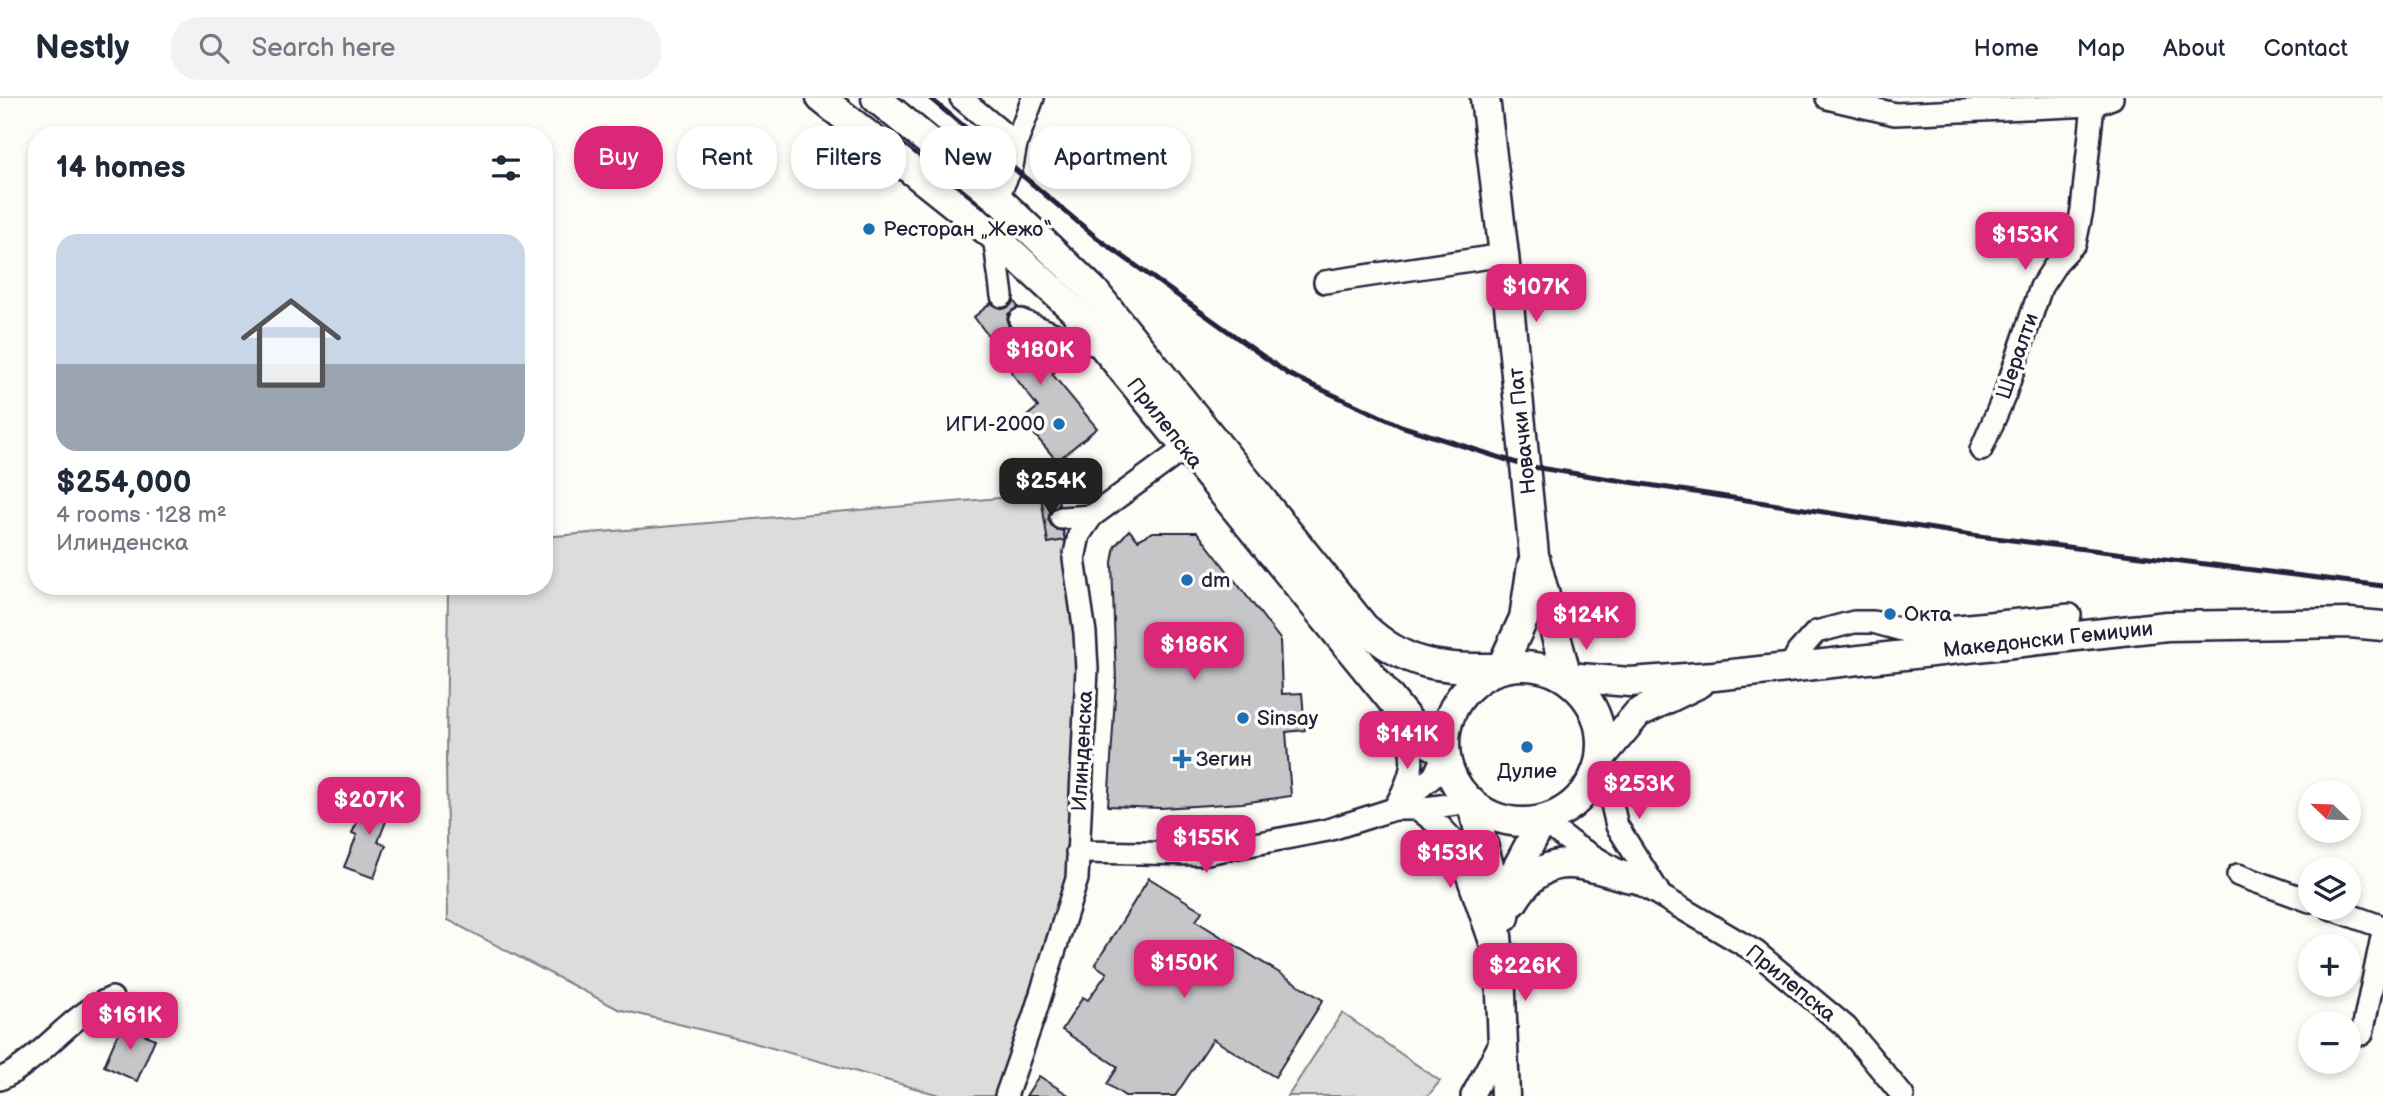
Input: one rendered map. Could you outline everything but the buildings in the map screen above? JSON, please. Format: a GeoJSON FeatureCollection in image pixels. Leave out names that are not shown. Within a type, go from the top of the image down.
{"type":"FeatureCollection","features":[{"type":"Feature","properties":{"kind":"main road","name":"Прилепска"},"geometry":{"type":"LineString","coordinates":[[821,98],[994,236],[1074,310],[1424,740],[1445,752]]}},
{"type":"Feature","properties":{"kind":"main road","name":"Прилепска"},"geometry":{"type":"LineString","coordinates":[[876,98],[997,198],[1094,291],[1364,627],[1380,642],[1418,662],[1446,668],[1501,668]]}},
{"type":"Feature","properties":{"kind":"main road","name":"Новачки Пат"},"geometry":{"type":"LineString","coordinates":[[1485,98],[1504,255],[1534,555]]}},
{"type":"Feature","properties":{"kind":"main road"},"geometry":{"type":"LineString","coordinates":[[1501,668],[1524,618],[1534,555]]}},
{"type":"Feature","properties":{"kind":"main road"},"geometry":{"type":"LineString","coordinates":[[1534,555],[1567,677]]}},
{"type":"Feature","properties":{"kind":"main road","name":"Македонски Гемиџии"},"geometry":{"type":"LineString","coordinates":[[1567,677],[1630,682],[1714,676],[1790,667],[1930,640],[2167,626],[2350,623],[2383,626]]}},
{"type":"Feature","properties":{"kind":"main road"},"geometry":{"type":"LineString","coordinates":[[1446,668],[1487,653],[1516,637]]}},
{"type":"Feature","properties":{"kind":"main road"},"geometry":{"type":"LineString","coordinates":[[1557,639],[1588,669],[1614,681]]}},
{"type":"Feature","properties":{"kind":"main road"},"geometry":{"type":"LineString","coordinates":[[1524,664],[1546,668],[1567,677],[1584,693],[1596,712],[1601,734],[1601,757],[1594,779],[1580,798],[1563,812],[1542,821],[1517,822],[1493,817],[1458,789],[1449,771],[1445,752],[1445,730],[1452,709],[1464,691],[1481,677],[1501,668],[1524,664]]}},
{"type":"Feature","properties":{"kind":"main road"},"geometry":{"type":"LineString","coordinates":[[1601,757],[1638,713],[1714,676]]}},
{"type":"Feature","properties":{"kind":"main road"},"geometry":{"type":"LineString","coordinates":[[1471,802],[1491,873],[1500,968],[1505,1096]]}},
{"type":"Feature","properties":{"kind":"main road"},"geometry":{"type":"LineString","coordinates":[[1500,968],[1509,883],[1542,821]]}},
{"type":"Feature","properties":{"kind":"main road"},"geometry":{"type":"LineString","coordinates":[[1505,913],[1535,874],[1550,867],[1569,863],[1631,878]]}},
{"type":"Feature","properties":{"kind":"street"},"geometry":{"type":"LineString","coordinates":[[961,98],[994,126]]}},
{"type":"Feature","properties":{"kind":"street"},"geometry":{"type":"LineString","coordinates":[[1016,144],[1033,98]]}},
{"type":"Feature","properties":{"kind":"street","name":"Шералти"},"geometry":{"type":"LineString","coordinates":[[1827,98],[1895,114],[2102,101],[2075,243],[2058,261],[2041,286],[2005,394],[1981,450]]}},
{"type":"Feature","properties":{"kind":"street"},"geometry":{"type":"LineString","coordinates":[[997,198],[1001,189]]}},
{"type":"Feature","properties":{"kind":"street"},"geometry":{"type":"LineString","coordinates":[[994,236],[1002,296]]}},
{"type":"Feature","properties":{"kind":"street"},"geometry":{"type":"LineString","coordinates":[[1325,282],[1504,255]]}},
{"type":"Feature","properties":{"kind":"street"},"geometry":{"type":"LineString","coordinates":[[1020,320],[1069,340],[1105,346]]}},
{"type":"Feature","properties":{"kind":"street","name":"Илинденска"},"geometry":{"type":"LineString","coordinates":[[1006,1096],[1077,879],[1087,669],[1085,633],[1074,559],[1079,535],[1092,516],[1185,448]]}},
{"type":"Feature","properties":{"kind":"street"},"geometry":{"type":"LineString","coordinates":[[1061,518],[1092,516]]}},
{"type":"Feature","properties":{"kind":"street"},"geometry":{"type":"LineString","coordinates":[[1790,667],[1798,652],[1816,632],[1854,622],[1873,622],[1930,640],[2070,615]]}},
{"type":"Feature","properties":{"kind":"street"},"geometry":{"type":"LineString","coordinates":[[1394,809],[1413,770],[1410,741],[1398,708]]}},
{"type":"Feature","properties":{"kind":"street"},"geometry":{"type":"LineString","coordinates":[[1394,809],[1434,776],[1445,752]]}},
{"type":"Feature","properties":{"kind":"street","name":"Прилепска"},"geometry":{"type":"LineString","coordinates":[[1601,757],[1617,826],[1659,893]]}},
{"type":"Feature","properties":{"kind":"street"},"geometry":{"type":"LineString","coordinates":[[1077,852],[1202,854],[1328,830],[1394,809],[1418,809],[1471,802]]}},
{"type":"Feature","properties":{"kind":"street"},"geometry":{"type":"LineString","coordinates":[[1418,809],[1456,843],[1500,968]]}},
{"type":"Feature","properties":{"kind":"street","name":"Прилепска"},"geometry":{"type":"LineString","coordinates":[[1542,821],[1576,846],[1756,952],[1846,1027],[1903,1096]]}},
{"type":"Feature","properties":{"kind":"street"},"geometry":{"type":"LineString","coordinates":[[2238,876],[2298,897]]}},
{"type":"Feature","properties":{"kind":"street"},"geometry":{"type":"LineString","coordinates":[[2359,920],[2383,930],[2362,1034]]}},
{"type":"Feature","properties":{"kind":"street"},"geometry":{"type":"LineString","coordinates":[[0,1079],[34,1056],[78,1017],[99,1002],[111,998]]}},
{"type":"Feature","properties":{"kind":"street"},"geometry":{"type":"LineString","coordinates":[[1472,1096],[1502,1040]]}},
{"type":"Feature","properties":{"kind":"shaded area"},"geometry":{"type":"Polygon","coordinates":[[[1057,493],[1085,633],[1077,879],[1006,1096],[943,1096],[747,1041],[618,1009],[448,920],[448,595],[553,595],[553,536],[1057,493]]]}},
{"type":"Feature","properties":{"kind":"shaded area"},"geometry":{"type":"Polygon","coordinates":[[[1342,1013],[1440,1081],[1428,1096],[1288,1096],[1342,1013]]]}},
{"type":"Feature","properties":{"kind":"railway"},"geometry":{"type":"LineString","coordinates":[[930,98],[1097,238],[1288,374],[1401,426],[1526,466],[1979,536],[2383,586]]}},
{"type":"Feature","properties":{"kind":"place","name":"Ресторан „Жежо“"},"geometry":{"type":"Point","coordinates":[869,229]}},
{"type":"Feature","properties":{"kind":"place","name":"ИГИ-2000"},"geometry":{"type":"Point","coordinates":[1059,424]}},
{"type":"Feature","properties":{"kind":"place","name":"dm"},"geometry":{"type":"Point","coordinates":[1187,580]}},
{"type":"Feature","properties":{"kind":"place","name":"Окта"},"geometry":{"type":"Point","coordinates":[1890,614]}},
{"type":"Feature","properties":{"kind":"place","name":"Sinsay"},"geometry":{"type":"Point","coordinates":[1243,718]}},
{"type":"Feature","properties":{"kind":"place","name":"Дулие"},"geometry":{"type":"Point","coordinates":[1527,747]}},
{"type":"Feature","properties":{"kind":"place","name":"Зегин"},"geometry":{"type":"Point","coordinates":[1182,759]}}]}
